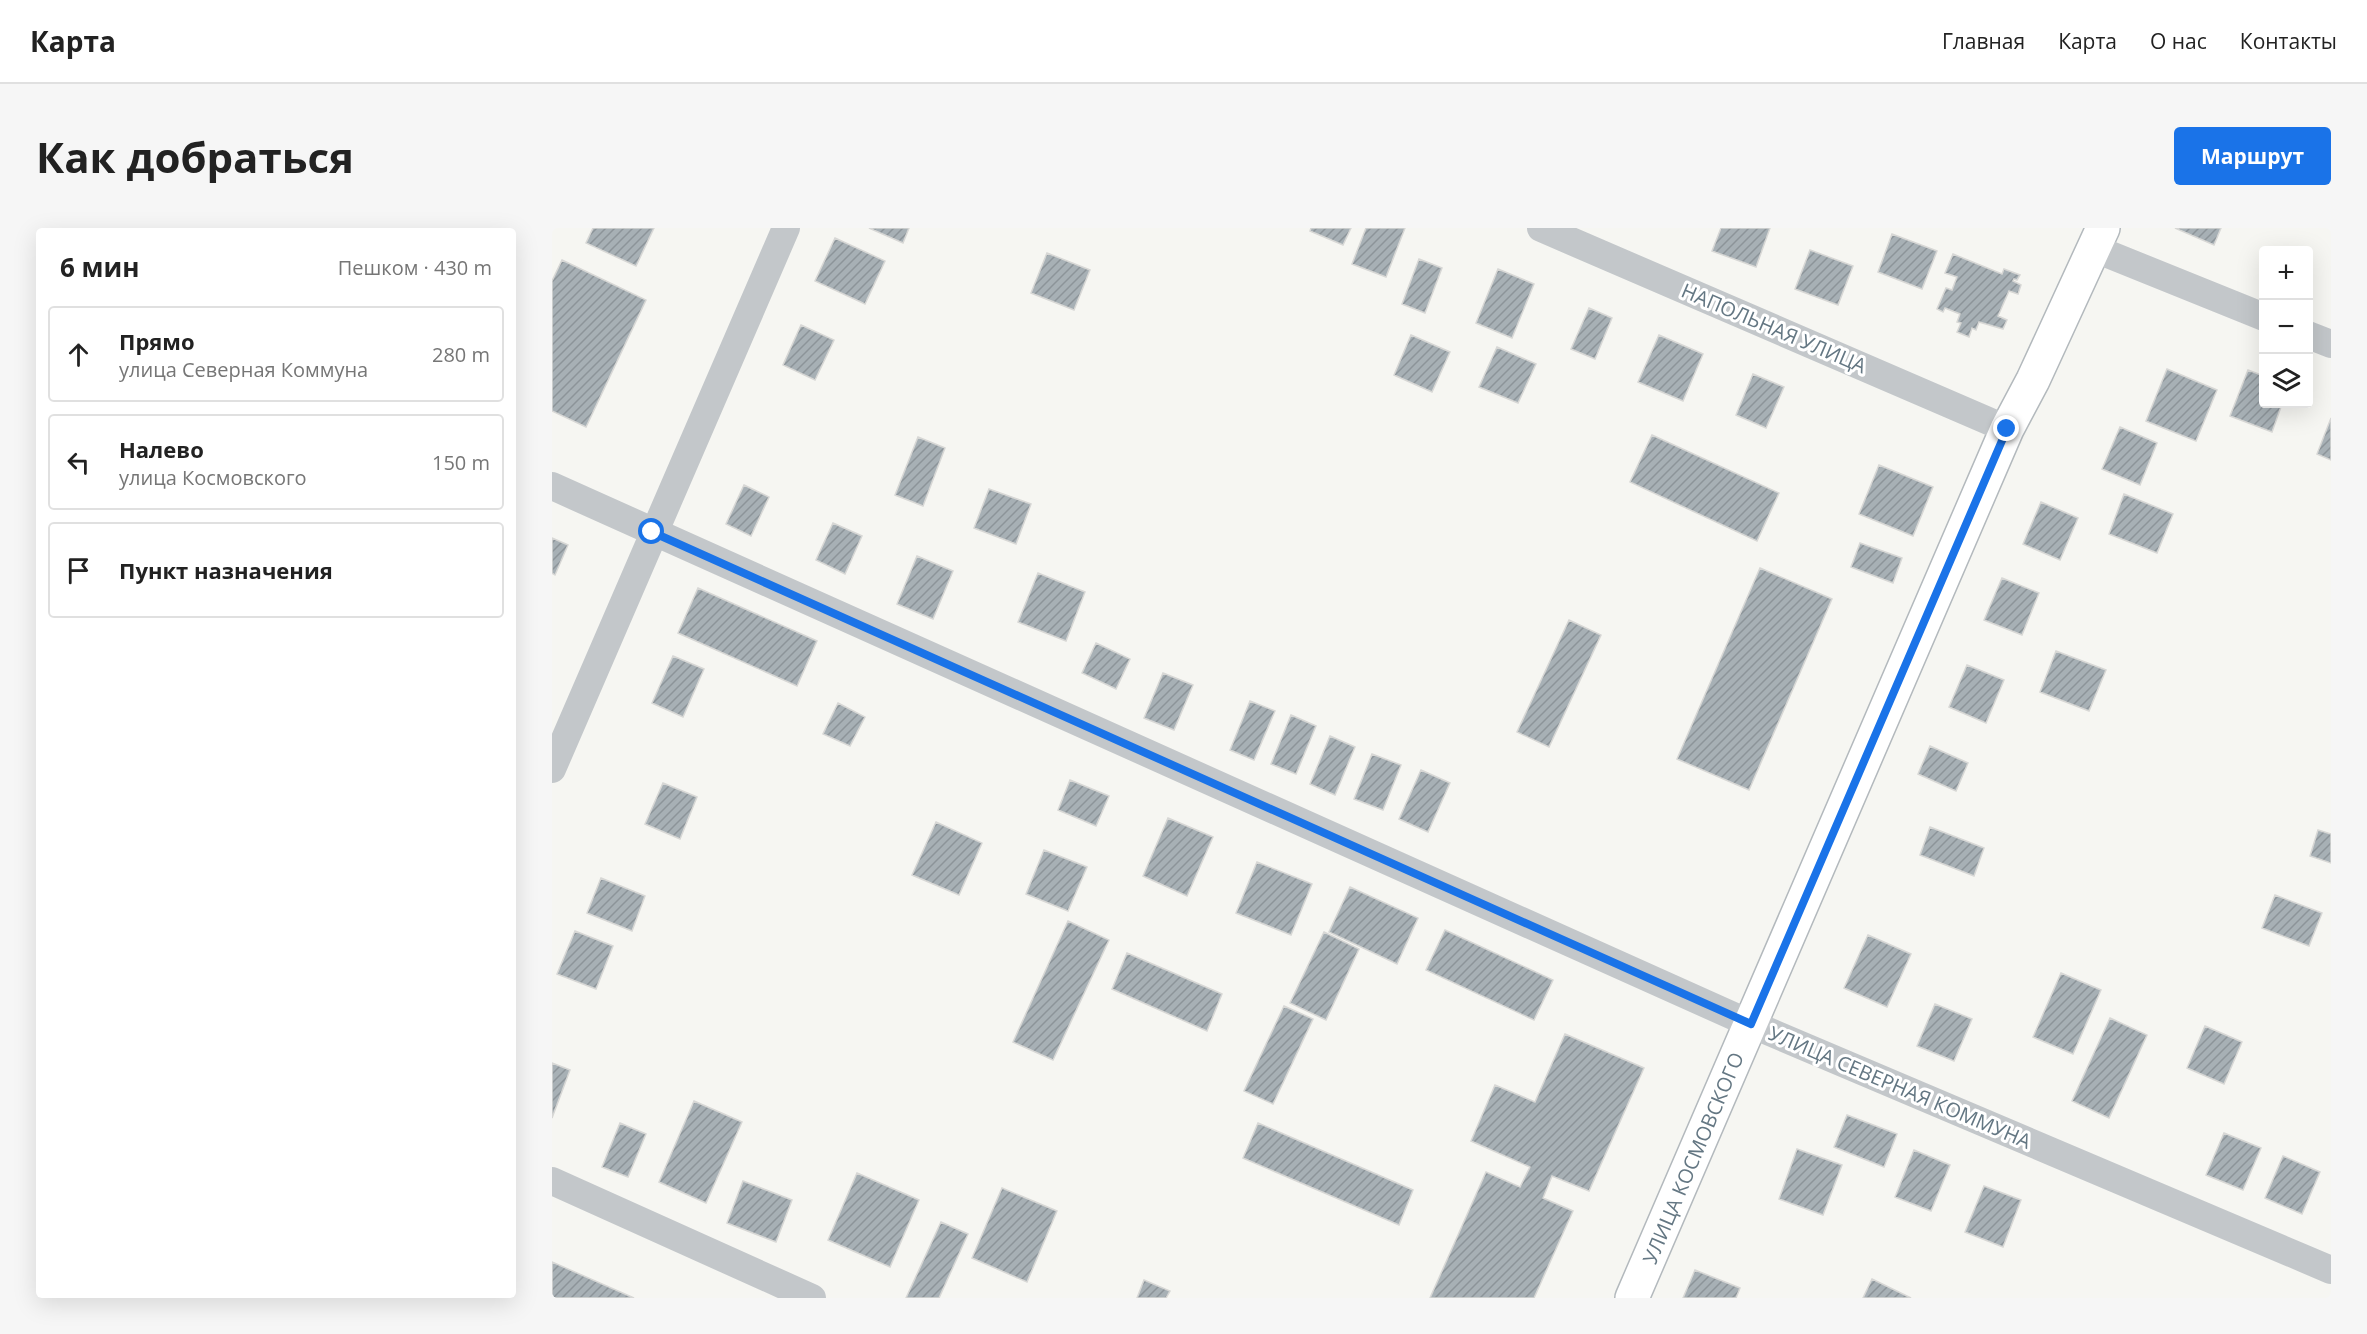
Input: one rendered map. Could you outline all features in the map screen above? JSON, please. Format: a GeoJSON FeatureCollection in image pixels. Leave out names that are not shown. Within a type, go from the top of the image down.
{"type":"FeatureCollection","features":[{"type":"Feature","properties":{"kind":"main road","name":"УЛИЦА КОСМОВСКОГО"},"geometry":{"type":"LineString","coordinates":[[1632,1298],[2007,429],[2034,380],[2098,238]]}},
{"type":"Feature","properties":{"kind":"street"},"geometry":{"type":"LineString","coordinates":[[552,769],[652,532],[786,228]]}},
{"type":"Feature","properties":{"kind":"street","name":"НАПОЛЬНАЯ УЛИЦА"},"geometry":{"type":"LineString","coordinates":[[1541,228],[2007,429]]}},
{"type":"Feature","properties":{"kind":"street"},"geometry":{"type":"LineString","coordinates":[[2098,238],[2259,315]]}},
{"type":"Feature","properties":{"kind":"street"},"geometry":{"type":"LineString","coordinates":[[2313,337],[2331,344]]}},
{"type":"Feature","properties":{"kind":"street","name":"УЛИЦА СЕВЕРНАЯ КОММУНА"},"geometry":{"type":"LineString","coordinates":[[552,486],[1751,1024],[2331,1270]]}},
{"type":"Feature","properties":{"kind":"street"},"geometry":{"type":"LineString","coordinates":[[552,1181],[812,1298]]}},
{"type":"Feature","properties":{"kind":"building"},"geometry":{"type":"Polygon","coordinates":[[[593,228],[654,228],[636,266],[586,243],[593,228]]]}},
{"type":"Feature","properties":{"kind":"building"},"geometry":{"type":"Polygon","coordinates":[[[869,228],[909,228],[903,243],[869,228]]]}},
{"type":"Feature","properties":{"kind":"building"},"geometry":{"type":"Polygon","coordinates":[[[1311,228],[1351,228],[1343,245],[1310,231],[1311,228]]]}},
{"type":"Feature","properties":{"kind":"building"},"geometry":{"type":"Polygon","coordinates":[[[1366,228],[1405,228],[1386,277],[1352,264],[1366,228]]]}},
{"type":"Feature","properties":{"kind":"building"},"geometry":{"type":"Polygon","coordinates":[[[1721,228],[1770,228],[1756,267],[1712,251],[1721,228]]]}},
{"type":"Feature","properties":{"kind":"building"},"geometry":{"type":"Polygon","coordinates":[[[2175,228],[2221,228],[2214,245],[2175,228]]]}},
{"type":"Feature","properties":{"kind":"building"},"geometry":{"type":"Polygon","coordinates":[[[1892,234],[1937,251],[1922,289],[1878,272],[1892,234]]]}},
{"type":"Feature","properties":{"kind":"building"},"geometry":{"type":"Polygon","coordinates":[[[835,238],[885,261],[865,304],[815,281],[835,238]]]}},
{"type":"Feature","properties":{"kind":"building"},"geometry":{"type":"Polygon","coordinates":[[[1810,250],[1853,266],[1838,305],[1795,289],[1810,250]]]}},
{"type":"Feature","properties":{"kind":"building"},"geometry":{"type":"Polygon","coordinates":[[[1047,253],[1090,270],[1074,310],[1031,293],[1047,253]]]}},
{"type":"Feature","properties":{"kind":"building"},"geometry":{"type":"Polygon","coordinates":[[[1953,254],[2002,274],[2004,269],[2020,275],[2017,280],[2013,281],[2021,285],[2018,294],[2009,291],[1998,316],[2007,320],[2003,329],[1979,322],[1976,330],[1972,328],[1969,337],[1957,332],[1961,323],[1957,322],[1960,314],[1945,308],[1943,312],[1937,309],[1946,288],[1952,290],[1957,277],[1945,273],[1953,254]]]}},
{"type":"Feature","properties":{"kind":"building"},"geometry":{"type":"Polygon","coordinates":[[[1419,259],[1442,268],[1425,313],[1402,304],[1419,259]]]}},
{"type":"Feature","properties":{"kind":"building"},"geometry":{"type":"Polygon","coordinates":[[[562,260],[646,300],[586,427],[552,411],[552,281],[562,260]]]}},
{"type":"Feature","properties":{"kind":"building"},"geometry":{"type":"Polygon","coordinates":[[[1498,269],[1534,284],[1512,338],[1476,323],[1498,269]]]}},
{"type":"Feature","properties":{"kind":"building"},"geometry":{"type":"Polygon","coordinates":[[[1589,308],[1612,318],[1595,359],[1571,349],[1589,308]]]}},
{"type":"Feature","properties":{"kind":"building"},"geometry":{"type":"Polygon","coordinates":[[[801,325],[834,340],[815,380],[783,365],[801,325]]]}},
{"type":"Feature","properties":{"kind":"building"},"geometry":{"type":"Polygon","coordinates":[[[1411,335],[1450,352],[1432,392],[1394,375],[1411,335]]]}},
{"type":"Feature","properties":{"kind":"building"},"geometry":{"type":"Polygon","coordinates":[[[1659,335],[1703,354],[1683,401],[1638,382],[1659,335]]]}},
{"type":"Feature","properties":{"kind":"building"},"geometry":{"type":"Polygon","coordinates":[[[1497,347],[1536,364],[1518,403],[1479,387],[1497,347]]]}},
{"type":"Feature","properties":{"kind":"building"},"geometry":{"type":"Polygon","coordinates":[[[2167,369],[2217,390],[2196,441],[2146,421],[2167,369]]]}},
{"type":"Feature","properties":{"kind":"building"},"geometry":{"type":"Polygon","coordinates":[[[2248,370],[2259,374],[2259,408],[2281,408],[2272,432],[2230,416],[2248,370]]]}},
{"type":"Feature","properties":{"kind":"building"},"geometry":{"type":"Polygon","coordinates":[[[1753,374],[1784,387],[1766,428],[1736,415],[1753,374]]]}},
{"type":"Feature","properties":{"kind":"building"},"geometry":{"type":"Polygon","coordinates":[[[2331,418],[2331,460],[2317,454],[2331,418]]]}},
{"type":"Feature","properties":{"kind":"building"},"geometry":{"type":"Polygon","coordinates":[[[2120,427],[2157,443],[2140,485],[2102,469],[2120,427]]]}},
{"type":"Feature","properties":{"kind":"building"},"geometry":{"type":"Polygon","coordinates":[[[1652,435],[1779,493],[1757,541],[1630,482],[1652,435]]]}},
{"type":"Feature","properties":{"kind":"building"},"geometry":{"type":"Polygon","coordinates":[[[918,437],[945,448],[923,506],[895,495],[918,437]]]}},
{"type":"Feature","properties":{"kind":"building"},"geometry":{"type":"Polygon","coordinates":[[[1879,465],[1933,487],[1913,536],[1859,514],[1879,465]]]}},
{"type":"Feature","properties":{"kind":"building"},"geometry":{"type":"Polygon","coordinates":[[[744,485],[769,497],[751,536],[726,524],[744,485]]]}},
{"type":"Feature","properties":{"kind":"building"},"geometry":{"type":"Polygon","coordinates":[[[989,489],[1031,504],[1016,544],[974,528],[989,489]]]}},
{"type":"Feature","properties":{"kind":"building"},"geometry":{"type":"Polygon","coordinates":[[[2124,494],[2173,514],[2157,553],[2109,534],[2124,494]]]}},
{"type":"Feature","properties":{"kind":"building"},"geometry":{"type":"Polygon","coordinates":[[[2041,502],[2078,518],[2060,560],[2023,544],[2041,502]]]}},
{"type":"Feature","properties":{"kind":"building"},"geometry":{"type":"Polygon","coordinates":[[[833,523],[862,536],[845,574],[816,560],[833,523]]]}},
{"type":"Feature","properties":{"kind":"building"},"geometry":{"type":"Polygon","coordinates":[[[552,538],[568,545],[555,575],[552,573],[552,538]]]}},
{"type":"Feature","properties":{"kind":"building"},"geometry":{"type":"Polygon","coordinates":[[[1860,543],[1902,558],[1893,583],[1851,567],[1860,543]]]}},
{"type":"Feature","properties":{"kind":"building"},"geometry":{"type":"Polygon","coordinates":[[[917,556],[953,571],[933,619],[897,604],[917,556]]]}},
{"type":"Feature","properties":{"kind":"building"},"geometry":{"type":"Polygon","coordinates":[[[1760,568],[1832,599],[1749,790],[1677,759],[1760,568]]]}},
{"type":"Feature","properties":{"kind":"building"},"geometry":{"type":"Polygon","coordinates":[[[1038,573],[1085,592],[1066,641],[1018,622],[1038,573]]]}},
{"type":"Feature","properties":{"kind":"building"},"geometry":{"type":"Polygon","coordinates":[[[2002,578],[2039,593],[2022,635],[1984,620],[2002,578]]]}},
{"type":"Feature","properties":{"kind":"building"},"geometry":{"type":"Polygon","coordinates":[[[698,588],[817,641],[797,686],[678,633],[698,588]]]}},
{"type":"Feature","properties":{"kind":"building"},"geometry":{"type":"Polygon","coordinates":[[[1569,620],[1601,635],[1549,747],[1517,732],[1569,620]]]}},
{"type":"Feature","properties":{"kind":"building"},"geometry":{"type":"Polygon","coordinates":[[[1096,643],[1130,659],[1116,689],[1082,673],[1096,643]]]}},
{"type":"Feature","properties":{"kind":"building"},"geometry":{"type":"Polygon","coordinates":[[[2056,651],[2106,670],[2089,711],[2040,692],[2056,651]]]}},
{"type":"Feature","properties":{"kind":"building"},"geometry":{"type":"Polygon","coordinates":[[[673,656],[704,669],[683,717],[652,703],[673,656]]]}},
{"type":"Feature","properties":{"kind":"building"},"geometry":{"type":"Polygon","coordinates":[[[1967,665],[2004,680],[1986,723],[1949,707],[1967,665]]]}},
{"type":"Feature","properties":{"kind":"building"},"geometry":{"type":"Polygon","coordinates":[[[1163,673],[1193,685],[1174,730],[1144,718],[1163,673]]]}},
{"type":"Feature","properties":{"kind":"building"},"geometry":{"type":"Polygon","coordinates":[[[1250,701],[1275,711],[1254,760],[1230,750],[1250,701]]]}},
{"type":"Feature","properties":{"kind":"building"},"geometry":{"type":"Polygon","coordinates":[[[838,703],[865,717],[850,746],[823,734],[838,703]]]}},
{"type":"Feature","properties":{"kind":"building"},"geometry":{"type":"Polygon","coordinates":[[[1291,715],[1316,726],[1296,774],[1271,764],[1291,715]]]}},
{"type":"Feature","properties":{"kind":"building"},"geometry":{"type":"Polygon","coordinates":[[[1330,736],[1355,747],[1335,795],[1310,784],[1330,736]]]}},
{"type":"Feature","properties":{"kind":"building"},"geometry":{"type":"Polygon","coordinates":[[[1930,746],[1968,763],[1956,791],[1918,774],[1930,746]]]}},
{"type":"Feature","properties":{"kind":"building"},"geometry":{"type":"Polygon","coordinates":[[[1372,754],[1401,765],[1383,810],[1354,799],[1372,754]]]}},
{"type":"Feature","properties":{"kind":"building"},"geometry":{"type":"Polygon","coordinates":[[[1421,770],[1450,783],[1428,832],[1399,819],[1421,770]]]}},
{"type":"Feature","properties":{"kind":"building"},"geometry":{"type":"Polygon","coordinates":[[[1070,780],[1109,796],[1096,826],[1058,810],[1070,780]]]}},
{"type":"Feature","properties":{"kind":"building"},"geometry":{"type":"Polygon","coordinates":[[[663,783],[697,797],[680,839],[645,824],[663,783]]]}},
{"type":"Feature","properties":{"kind":"building"},"geometry":{"type":"Polygon","coordinates":[[[1168,818],[1213,837],[1187,896],[1143,876],[1168,818]]]}},
{"type":"Feature","properties":{"kind":"building"},"geometry":{"type":"Polygon","coordinates":[[[936,822],[982,843],[959,895],[912,875],[936,822]]]}},
{"type":"Feature","properties":{"kind":"building"},"geometry":{"type":"Polygon","coordinates":[[[1930,827],[1984,848],[1974,876],[1920,855],[1930,827]]]}},
{"type":"Feature","properties":{"kind":"building"},"geometry":{"type":"Polygon","coordinates":[[[2318,830],[2331,834],[2331,863],[2310,856],[2318,830]]]}},
{"type":"Feature","properties":{"kind":"building"},"geometry":{"type":"Polygon","coordinates":[[[1044,850],[1087,867],[1068,911],[1026,894],[1044,850]]]}},
{"type":"Feature","properties":{"kind":"building"},"geometry":{"type":"Polygon","coordinates":[[[1257,862],[1312,884],[1291,935],[1236,913],[1257,862]]]}},
{"type":"Feature","properties":{"kind":"building"},"geometry":{"type":"Polygon","coordinates":[[[601,878],[645,896],[632,931],[587,913],[601,878]]]}},
{"type":"Feature","properties":{"kind":"building"},"geometry":{"type":"Polygon","coordinates":[[[1350,887],[1418,918],[1397,964],[1329,932],[1350,887]]]}},
{"type":"Feature","properties":{"kind":"building"},"geometry":{"type":"Polygon","coordinates":[[[2275,895],[2322,913],[2309,946],[2262,928],[2275,895]]]}},
{"type":"Feature","properties":{"kind":"building"},"geometry":{"type":"Polygon","coordinates":[[[1068,921],[1109,940],[1053,1060],[1013,1042],[1068,921]]]}},
{"type":"Feature","properties":{"kind":"building"},"geometry":{"type":"Polygon","coordinates":[[[1445,930],[1553,980],[1534,1020],[1426,970],[1445,930]]]}},
{"type":"Feature","properties":{"kind":"building"},"geometry":{"type":"Polygon","coordinates":[[[575,931],[613,946],[596,989],[557,974],[575,931]]]}},
{"type":"Feature","properties":{"kind":"building"},"geometry":{"type":"Polygon","coordinates":[[[1324,932],[1359,949],[1326,1020],[1290,1003],[1324,932]]]}},
{"type":"Feature","properties":{"kind":"building"},"geometry":{"type":"Polygon","coordinates":[[[1868,935],[1911,954],[1887,1007],[1844,988],[1868,935]]]}},
{"type":"Feature","properties":{"kind":"building"},"geometry":{"type":"Polygon","coordinates":[[[1127,953],[1222,994],[1207,1031],[1112,989],[1127,953]]]}},
{"type":"Feature","properties":{"kind":"building"},"geometry":{"type":"Polygon","coordinates":[[[2061,973],[2101,990],[2073,1054],[2033,1037],[2061,973]]]}},
{"type":"Feature","properties":{"kind":"building"},"geometry":{"type":"Polygon","coordinates":[[[1935,1004],[1972,1019],[1954,1061],[1917,1046],[1935,1004]]]}},
{"type":"Feature","properties":{"kind":"building"},"geometry":{"type":"Polygon","coordinates":[[[1284,1006],[1313,1019],[1273,1104],[1244,1091],[1284,1006]]]}},
{"type":"Feature","properties":{"kind":"building"},"geometry":{"type":"Polygon","coordinates":[[[2110,1018],[2147,1035],[2109,1118],[2072,1101],[2110,1018]]]}},
{"type":"Feature","properties":{"kind":"building"},"geometry":{"type":"Polygon","coordinates":[[[2205,1026],[2242,1042],[2224,1084],[2187,1068],[2205,1026]]]}},
{"type":"Feature","properties":{"kind":"building"},"geometry":{"type":"Polygon","coordinates":[[[1565,1034],[1644,1068],[1589,1191],[1552,1176],[1543,1198],[1573,1211],[1534,1298],[1430,1298],[1486,1172],[1520,1187],[1530,1167],[1471,1141],[1495,1085],[1535,1102],[1565,1034]]]}},
{"type":"Feature","properties":{"kind":"building"},"geometry":{"type":"Polygon","coordinates":[[[552,1063],[570,1070],[552,1118],[552,1063]]]}},
{"type":"Feature","properties":{"kind":"building"},"geometry":{"type":"Polygon","coordinates":[[[694,1101],[742,1122],[706,1203],[659,1182],[694,1101]]]}},
{"type":"Feature","properties":{"kind":"building"},"geometry":{"type":"Polygon","coordinates":[[[1847,1115],[1897,1134],[1884,1167],[1834,1147],[1847,1115]]]}},
{"type":"Feature","properties":{"kind":"building"},"geometry":{"type":"Polygon","coordinates":[[[620,1123],[646,1134],[628,1177],[602,1167],[620,1123]]]}},
{"type":"Feature","properties":{"kind":"building"},"geometry":{"type":"Polygon","coordinates":[[[1258,1123],[1413,1190],[1399,1225],[1243,1158],[1258,1123]]]}},
{"type":"Feature","properties":{"kind":"building"},"geometry":{"type":"Polygon","coordinates":[[[2224,1133],[2261,1148],[2243,1190],[2206,1175],[2224,1133]]]}},
{"type":"Feature","properties":{"kind":"building"},"geometry":{"type":"Polygon","coordinates":[[[1797,1149],[1842,1165],[1823,1215],[1779,1199],[1797,1149]]]}},
{"type":"Feature","properties":{"kind":"building"},"geometry":{"type":"Polygon","coordinates":[[[1914,1150],[1950,1165],[1931,1211],[1895,1197],[1914,1150]]]}},
{"type":"Feature","properties":{"kind":"building"},"geometry":{"type":"Polygon","coordinates":[[[2283,1156],[2320,1172],[2302,1214],[2265,1198],[2283,1156]]]}},
{"type":"Feature","properties":{"kind":"building"},"geometry":{"type":"Polygon","coordinates":[[[857,1173],[919,1200],[890,1267],[828,1240],[857,1173]]]}},
{"type":"Feature","properties":{"kind":"building"},"geometry":{"type":"Polygon","coordinates":[[[743,1181],[792,1200],[776,1242],[727,1223],[743,1181]]]}},
{"type":"Feature","properties":{"kind":"building"},"geometry":{"type":"Polygon","coordinates":[[[1984,1186],[2021,1200],[2003,1247],[1965,1232],[1984,1186]]]}},
{"type":"Feature","properties":{"kind":"building"},"geometry":{"type":"Polygon","coordinates":[[[1002,1188],[1057,1211],[1027,1282],[972,1258],[1002,1188]]]}},
{"type":"Feature","properties":{"kind":"building"},"geometry":{"type":"Polygon","coordinates":[[[941,1222],[968,1234],[939,1298],[906,1298],[941,1222]]]}},
{"type":"Feature","properties":{"kind":"building"},"geometry":{"type":"Polygon","coordinates":[[[552,1262],[634,1298],[552,1298],[552,1262]]]}},
{"type":"Feature","properties":{"kind":"building"},"geometry":{"type":"Polygon","coordinates":[[[1695,1270],[1740,1288],[1736,1298],[1683,1298],[1695,1270]]]}},
{"type":"Feature","properties":{"kind":"building"},"geometry":{"type":"Polygon","coordinates":[[[1872,1279],[1911,1298],[1863,1298],[1872,1279]]]}},
{"type":"Feature","properties":{"kind":"building"},"geometry":{"type":"Polygon","coordinates":[[[1144,1280],[1170,1291],[1166,1298],[1137,1298],[1144,1280]]]}},
{"type":"Feature","properties":{"kind":"route"},"geometry":{"type":"LineString","coordinates":[[652,532],[1751,1024],[2007,429]]}}]}
